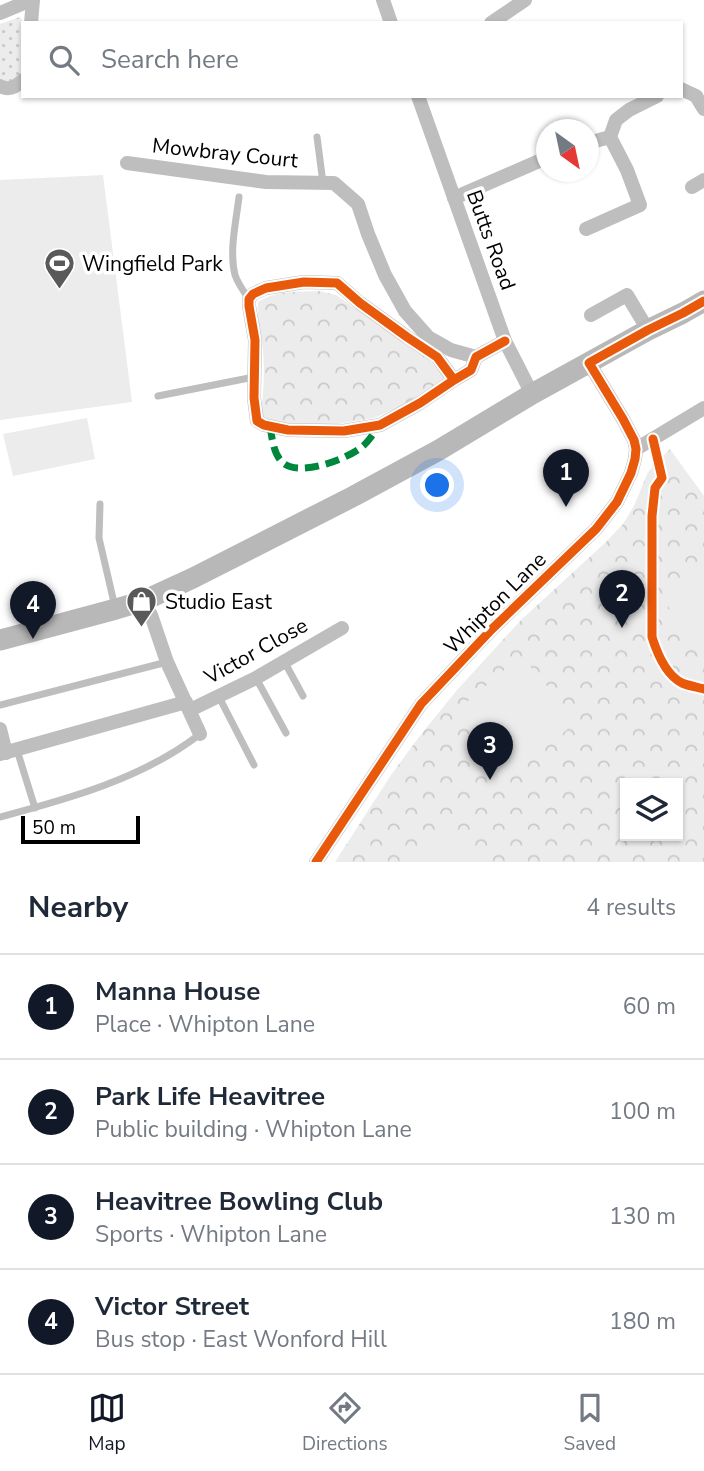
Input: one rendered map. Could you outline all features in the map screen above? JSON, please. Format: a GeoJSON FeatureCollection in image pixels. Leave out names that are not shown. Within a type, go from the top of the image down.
{"type":"FeatureCollection","features":[{"type":"Feature","properties":{"kind":"main road"},"geometry":{"type":"LineString","coordinates":[[0,640],[143,601],[193,578],[439,450],[532,394],[704,301]]}},
{"type":"Feature","properties":{"kind":"street"},"geometry":{"type":"LineString","coordinates":[[0,13],[32,0],[31,21]]}},
{"type":"Feature","properties":{"kind":"street"},"geometry":{"type":"LineString","coordinates":[[383,0],[390,21]]}},
{"type":"Feature","properties":{"kind":"street"},"geometry":{"type":"LineString","coordinates":[[494,21],[525,0]]}},
{"type":"Feature","properties":{"kind":"street"},"geometry":{"type":"LineString","coordinates":[[0,86],[10,88],[21,82]]}},
{"type":"Feature","properties":{"kind":"street"},"geometry":{"type":"LineString","coordinates":[[683,90],[696,96],[704,109]]}},
{"type":"Feature","properties":{"kind":"street","name":"Butts Road"},"geometry":{"type":"LineString","coordinates":[[419,98],[505,341],[532,394]]}},
{"type":"Feature","properties":{"kind":"street"},"geometry":{"type":"LineString","coordinates":[[586,229],[640,205],[627,170],[610,137],[616,120],[653,98]]}},
{"type":"Feature","properties":{"kind":"street"},"geometry":{"type":"LineString","coordinates":[[599,140],[610,137]]}},
{"type":"Feature","properties":{"kind":"street","name":"Mowbray Court"},"geometry":{"type":"LineString","coordinates":[[127,163],[266,182],[334,183],[358,204],[385,275],[412,320],[428,337],[451,350],[476,357]]}},
{"type":"Feature","properties":{"kind":"street"},"geometry":{"type":"LineString","coordinates":[[454,198],[536,163]]}},
{"type":"Feature","properties":{"kind":"street"},"geometry":{"type":"LineString","coordinates":[[454,380],[436,357],[337,283],[304,282],[266,288],[249,299],[255,340],[257,421],[288,430],[344,431],[380,425],[471,370],[476,357],[505,341]]}},
{"type":"Feature","properties":{"kind":"street"},"geometry":{"type":"LineString","coordinates":[[592,315],[627,295],[648,330]]}},
{"type":"Feature","properties":{"kind":"street"},"geometry":{"type":"LineString","coordinates":[[589,363],[624,419],[636,449],[704,408]]}},
{"type":"Feature","properties":{"kind":"street","name":"Whipton Lane"},"geometry":{"type":"LineString","coordinates":[[316,862],[421,704],[492,629],[596,529],[617,502],[631,473],[636,449]]}},
{"type":"Feature","properties":{"kind":"street"},"geometry":{"type":"LineString","coordinates":[[143,601],[200,734]]}},
{"type":"Feature","properties":{"kind":"street","name":"Victor Close"},"geometry":{"type":"LineString","coordinates":[[8,752],[219,696],[256,678],[342,628]]}},
{"type":"Feature","properties":{"kind":"street"},"geometry":{"type":"LineString","coordinates":[[0,729],[8,752]]}},
{"type":"Feature","properties":{"kind":"lane"},"geometry":{"type":"LineString","coordinates":[[317,137],[323,183]]}},
{"type":"Feature","properties":{"kind":"lane"},"geometry":{"type":"LineString","coordinates":[[239,197],[233,256],[235,275],[249,299]]}},
{"type":"Feature","properties":{"kind":"lane"},"geometry":{"type":"LineString","coordinates":[[158,396],[254,377]]}},
{"type":"Feature","properties":{"kind":"lane"},"geometry":{"type":"LineString","coordinates":[[100,504],[99,538],[116,609]]}},
{"type":"Feature","properties":{"kind":"lane"},"geometry":{"type":"LineString","coordinates":[[284,661],[303,696]]}},
{"type":"Feature","properties":{"kind":"lane"},"geometry":{"type":"LineString","coordinates":[[0,705],[167,662]]}},
{"type":"Feature","properties":{"kind":"lane"},"geometry":{"type":"LineString","coordinates":[[256,678],[286,733]]}},
{"type":"Feature","properties":{"kind":"lane"},"geometry":{"type":"LineString","coordinates":[[219,696],[254,765]]}},
{"type":"Feature","properties":{"kind":"lane"},"geometry":{"type":"LineString","coordinates":[[0,817],[118,780],[167,756],[200,734]]}},
{"type":"Feature","properties":{"kind":"lane"},"geometry":{"type":"LineString","coordinates":[[8,752],[35,808]]}},
{"type":"Feature","properties":{"kind":"green space"},"geometry":{"type":"Polygon","coordinates":[[[20,17],[23,21],[21,75],[17,82],[0,81],[0,24],[20,17]]]}},
{"type":"Feature","properties":{"kind":"green space","name":"Wingfield Park"},"geometry":{"type":"Polygon","coordinates":[[[103,175],[132,402],[0,420],[0,180],[103,175]]]}},
{"type":"Feature","properties":{"kind":"green space"},"geometry":{"type":"Polygon","coordinates":[[[319,291],[336,295],[425,355],[446,380],[420,398],[374,418],[332,425],[293,427],[261,417],[264,368],[258,302],[280,294],[319,291]]]}},
{"type":"Feature","properties":{"kind":"green space"},"geometry":{"type":"Polygon","coordinates":[[[87,418],[95,459],[13,476],[3,434],[87,418]]]}},
{"type":"Feature","properties":{"kind":"green space"},"geometry":{"type":"Polygon","coordinates":[[[670,449],[704,496],[704,862],[335,862],[391,775],[457,690],[521,620],[606,542],[623,524],[634,506],[648,472],[670,449]]]}},
{"type":"Feature","properties":{"kind":"green space"},"geometry":{"type":"Polygon","coordinates":[[[704,569],[704,660],[662,597],[704,569]]]}},
{"type":"Feature","properties":{"kind":"green space"},"geometry":{"type":"Polygon","coordinates":[[[521,656],[577,721],[510,778],[454,713],[521,656]]]}},
{"type":"Feature","properties":{"kind":"green space"},"geometry":{"type":"Polygon","coordinates":[[[449,830],[476,862],[412,862],[449,830]]]}},
{"type":"Feature","properties":{"kind":"marked path"},"geometry":{"type":"LineString","coordinates":[[270,426],[273,445],[279,458],[289,466],[299,468],[323,465],[356,451],[370,439],[380,425]]}},
{"type":"Feature","properties":{"kind":"cycle path"},"geometry":{"type":"LineString","coordinates":[[454,380],[437,357],[360,303],[337,283],[304,282],[266,288],[249,299],[255,340],[254,398],[257,421],[288,430],[344,431],[380,425],[471,370],[476,357],[505,341]]}},
{"type":"Feature","properties":{"kind":"cycle path"},"geometry":{"type":"LineString","coordinates":[[316,862],[421,704],[492,629],[596,529],[617,502],[631,473],[636,449],[623,419],[589,363],[704,301]]}},
{"type":"Feature","properties":{"kind":"cycle path"},"geometry":{"type":"LineString","coordinates":[[653,439],[662,478],[655,488],[652,516],[652,637],[659,656],[671,675],[682,683],[704,689]]}},
{"type":"Feature","properties":{"kind":"place","name":"Wingfield Park"},"geometry":{"type":"Point","coordinates":[59,291]}},
{"type":"Feature","properties":{"kind":"place","name":"Manna House"},"geometry":{"type":"Point","coordinates":[566,507]}},
{"type":"Feature","properties":{"kind":"place","name":"Park Life Heavitree"},"geometry":{"type":"Point","coordinates":[622,628]}},
{"type":"Feature","properties":{"kind":"place","name":"Studio East"},"geometry":{"type":"Point","coordinates":[142,629]}},
{"type":"Feature","properties":{"kind":"place","name":"Victor Street"},"geometry":{"type":"Point","coordinates":[33,639]}},
{"type":"Feature","properties":{"kind":"place","name":"Heavitree Bowling Club"},"geometry":{"type":"Point","coordinates":[490,780]}}]}
